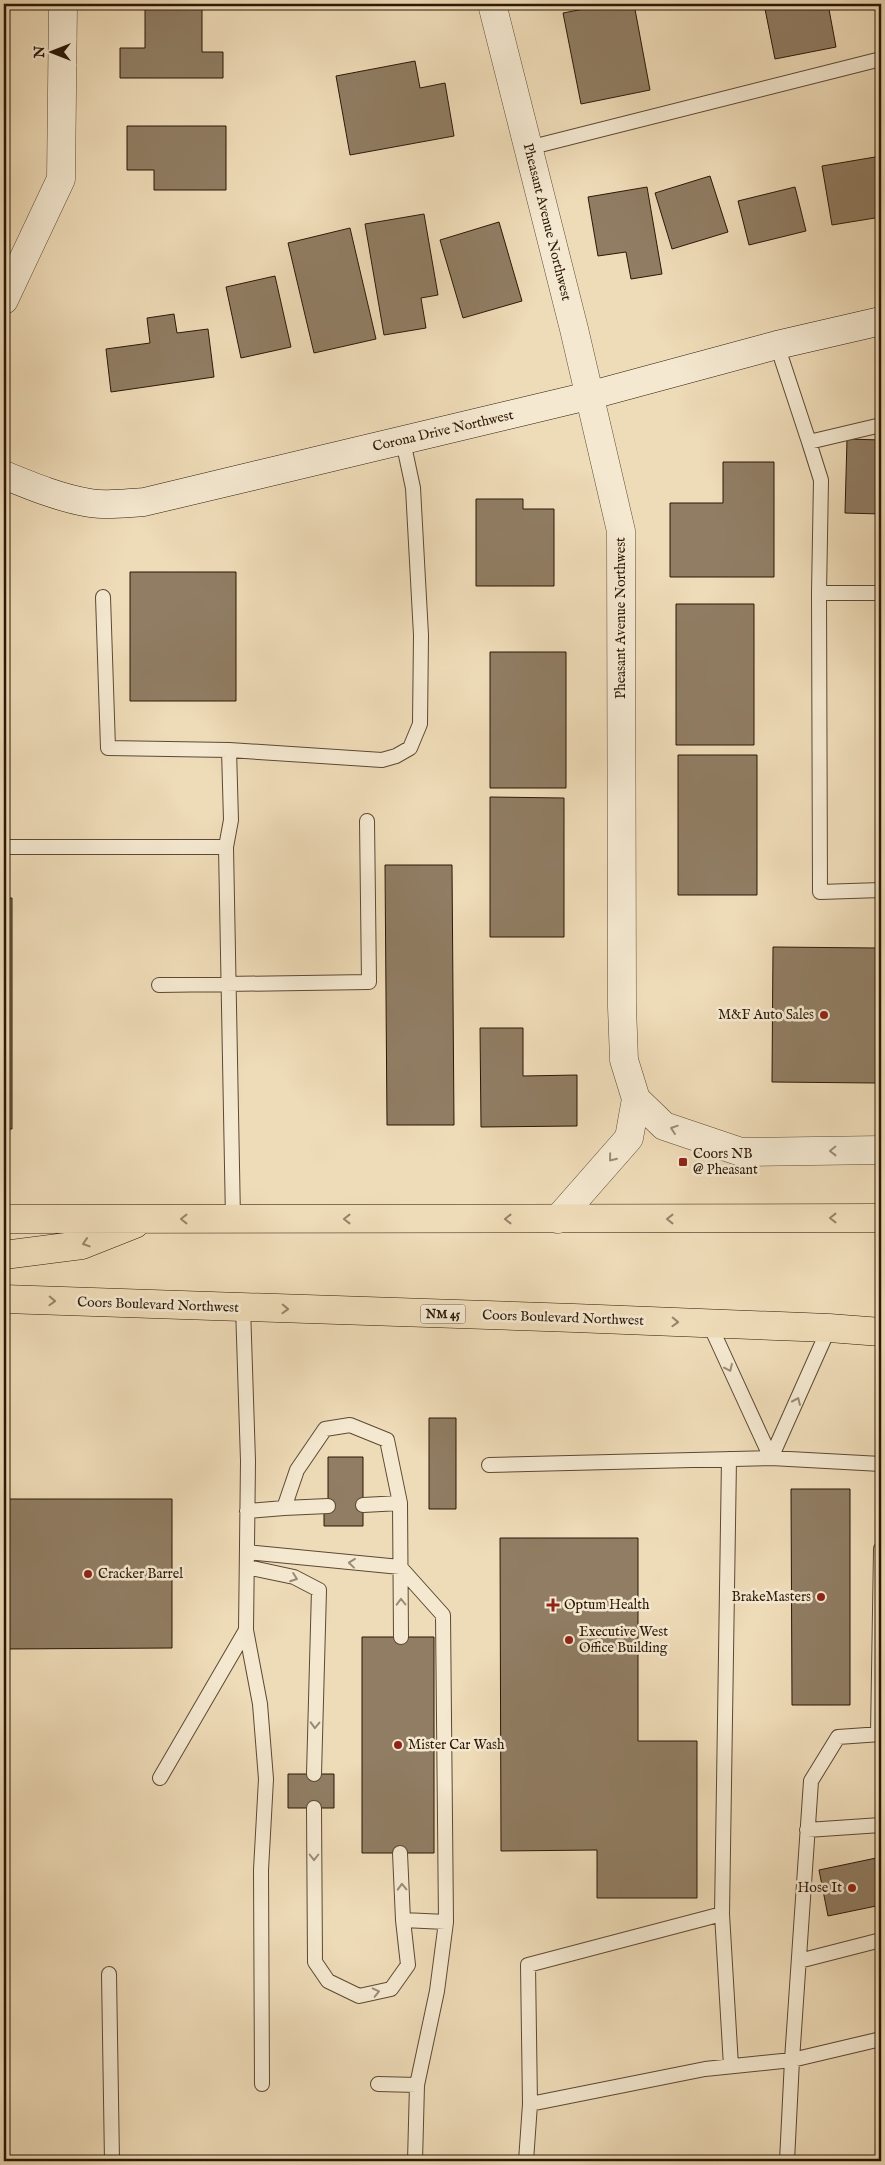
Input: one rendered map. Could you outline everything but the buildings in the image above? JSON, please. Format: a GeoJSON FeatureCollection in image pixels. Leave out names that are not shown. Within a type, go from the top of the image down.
{"type":"FeatureCollection","features":[{"type":"Feature","properties":{"kind":"main road"},"geometry":{"type":"LineString","coordinates":[[4,1219],[881,1218]]}},
{"type":"Feature","properties":{"kind":"main road"},"geometry":{"type":"LineString","coordinates":[[4,1255],[82,1245],[148,1219]]}},
{"type":"Feature","properties":{"kind":"main road","name":"Coors Boulevard Northwest"},"geometry":{"type":"LineString","coordinates":[[4,1299],[709,1323],[881,1332]]}},
{"type":"Feature","properties":{"kind":"street"},"geometry":{"type":"LineString","coordinates":[[4,300],[61,179],[63,4]]}},
{"type":"Feature","properties":{"kind":"street","name":"Pheasant Avenue Northwest"},"geometry":{"type":"LineString","coordinates":[[492,4],[574,329],[588,396],[621,531],[622,1007],[624,1060],[636,1099],[629,1138],[558,1219]]}},
{"type":"Feature","properties":{"kind":"street","name":"Corona Drive Northwest"},"geometry":{"type":"LineString","coordinates":[[4,475],[47,492],[89,503],[144,502],[588,396],[777,346],[881,321]]}},
{"type":"Feature","properties":{"kind":"street"},"geometry":{"type":"LineString","coordinates":[[636,1099],[664,1126],[741,1152],[881,1150]]}},
{"type":"Feature","properties":{"kind":"lane"},"geometry":{"type":"LineString","coordinates":[[528,148],[881,58]]}},
{"type":"Feature","properties":{"kind":"lane"},"geometry":{"type":"LineString","coordinates":[[777,346],[821,480],[819,593],[820,892],[881,890]]}},
{"type":"Feature","properties":{"kind":"lane"},"geometry":{"type":"LineString","coordinates":[[809,442],[881,425]]}},
{"type":"Feature","properties":{"kind":"lane"},"geometry":{"type":"LineString","coordinates":[[103,597],[108,748],[229,750],[382,760],[396,756],[410,748],[420,724],[421,635],[413,488],[403,441]]}},
{"type":"Feature","properties":{"kind":"lane"},"geometry":{"type":"LineString","coordinates":[[819,593],[881,593]]}},
{"type":"Feature","properties":{"kind":"lane"},"geometry":{"type":"LineString","coordinates":[[229,750],[231,820],[226,847],[233,1219]]}},
{"type":"Feature","properties":{"kind":"lane"},"geometry":{"type":"LineString","coordinates":[[159,985],[369,982],[368,821]]}},
{"type":"Feature","properties":{"kind":"lane"},"geometry":{"type":"LineString","coordinates":[[4,847],[226,847]]}},
{"type":"Feature","properties":{"kind":"lane"},"geometry":{"type":"LineString","coordinates":[[243,1307],[248,1461],[246,1630],[260,1704],[266,1779],[261,1870],[262,2084]]}},
{"type":"Feature","properties":{"kind":"lane"},"geometry":{"type":"LineString","coordinates":[[709,1323],[771,1458]]}},
{"type":"Feature","properties":{"kind":"lane"},"geometry":{"type":"LineString","coordinates":[[771,1458],[829,1328]]}},
{"type":"Feature","properties":{"kind":"lane"},"geometry":{"type":"LineString","coordinates":[[284,1508],[297,1470],[326,1429],[350,1425],[387,1440],[400,1503],[402,1637]]}},
{"type":"Feature","properties":{"kind":"lane"},"geometry":{"type":"LineString","coordinates":[[489,1465],[771,1458],[881,1464]]}},
{"type":"Feature","properties":{"kind":"lane"},"geometry":{"type":"LineString","coordinates":[[729,1459],[722,1914],[731,2066]]}},
{"type":"Feature","properties":{"kind":"lane"},"geometry":{"type":"LineString","coordinates":[[363,1504],[400,1503]]}},
{"type":"Feature","properties":{"kind":"lane"},"geometry":{"type":"LineString","coordinates":[[247,1511],[328,1506]]}},
{"type":"Feature","properties":{"kind":"lane"},"geometry":{"type":"LineString","coordinates":[[787,2161],[810,1781],[838,1738],[880,1734],[881,1549]]}},
{"type":"Feature","properties":{"kind":"lane"},"geometry":{"type":"LineString","coordinates":[[247,1552],[400,1567],[444,1615],[446,1922],[437,1991],[416,2085],[415,2161]]}},
{"type":"Feature","properties":{"kind":"lane"},"geometry":{"type":"LineString","coordinates":[[247,1567],[294,1577],[319,1590],[314,1774]]}},
{"type":"Feature","properties":{"kind":"lane"},"geometry":{"type":"LineString","coordinates":[[160,1778],[246,1630]]}},
{"type":"Feature","properties":{"kind":"lane"},"geometry":{"type":"LineString","coordinates":[[314,1808],[315,1962],[328,1982],[359,1996],[391,1989],[408,1965],[403,1920],[400,1854]]}},
{"type":"Feature","properties":{"kind":"lane"},"geometry":{"type":"LineString","coordinates":[[807,1830],[881,1825]]}},
{"type":"Feature","properties":{"kind":"lane"},"geometry":{"type":"LineString","coordinates":[[526,2161],[530,2104],[528,1965],[722,1914]]}},
{"type":"Feature","properties":{"kind":"lane"},"geometry":{"type":"LineString","coordinates":[[403,1920],[446,1922]]}},
{"type":"Feature","properties":{"kind":"lane"},"geometry":{"type":"LineString","coordinates":[[799,1961],[881,1940]]}},
{"type":"Feature","properties":{"kind":"lane"},"geometry":{"type":"LineString","coordinates":[[109,1974],[112,2161]]}},
{"type":"Feature","properties":{"kind":"lane"},"geometry":{"type":"LineString","coordinates":[[530,2104],[706,2069],[792,2060],[881,2038]]}},
{"type":"Feature","properties":{"kind":"lane"},"geometry":{"type":"LineString","coordinates":[[378,2084],[416,2085]]}},
{"type":"Feature","properties":{"kind":"place","name":"M&F Auto Sales"},"geometry":{"type":"Point","coordinates":[824,1015]}},
{"type":"Feature","properties":{"kind":"place","name":"Coors NB @ Pheasant"},"geometry":{"type":"Point","coordinates":[683,1162]}},
{"type":"Feature","properties":{"kind":"place","name":"Cracker Barrel"},"geometry":{"type":"Point","coordinates":[88,1574]}},
{"type":"Feature","properties":{"kind":"place","name":"BrakeMasters"},"geometry":{"type":"Point","coordinates":[821,1597]}},
{"type":"Feature","properties":{"kind":"place","name":"Optum Health"},"geometry":{"type":"Point","coordinates":[553,1605]}},
{"type":"Feature","properties":{"kind":"place","name":"Executive West Office Building"},"geometry":{"type":"Point","coordinates":[569,1640]}},
{"type":"Feature","properties":{"kind":"place","name":"Mister Car Wash"},"geometry":{"type":"Point","coordinates":[398,1745]}},
{"type":"Feature","properties":{"kind":"place","name":"Hose It"},"geometry":{"type":"Point","coordinates":[852,1888]}}]}
